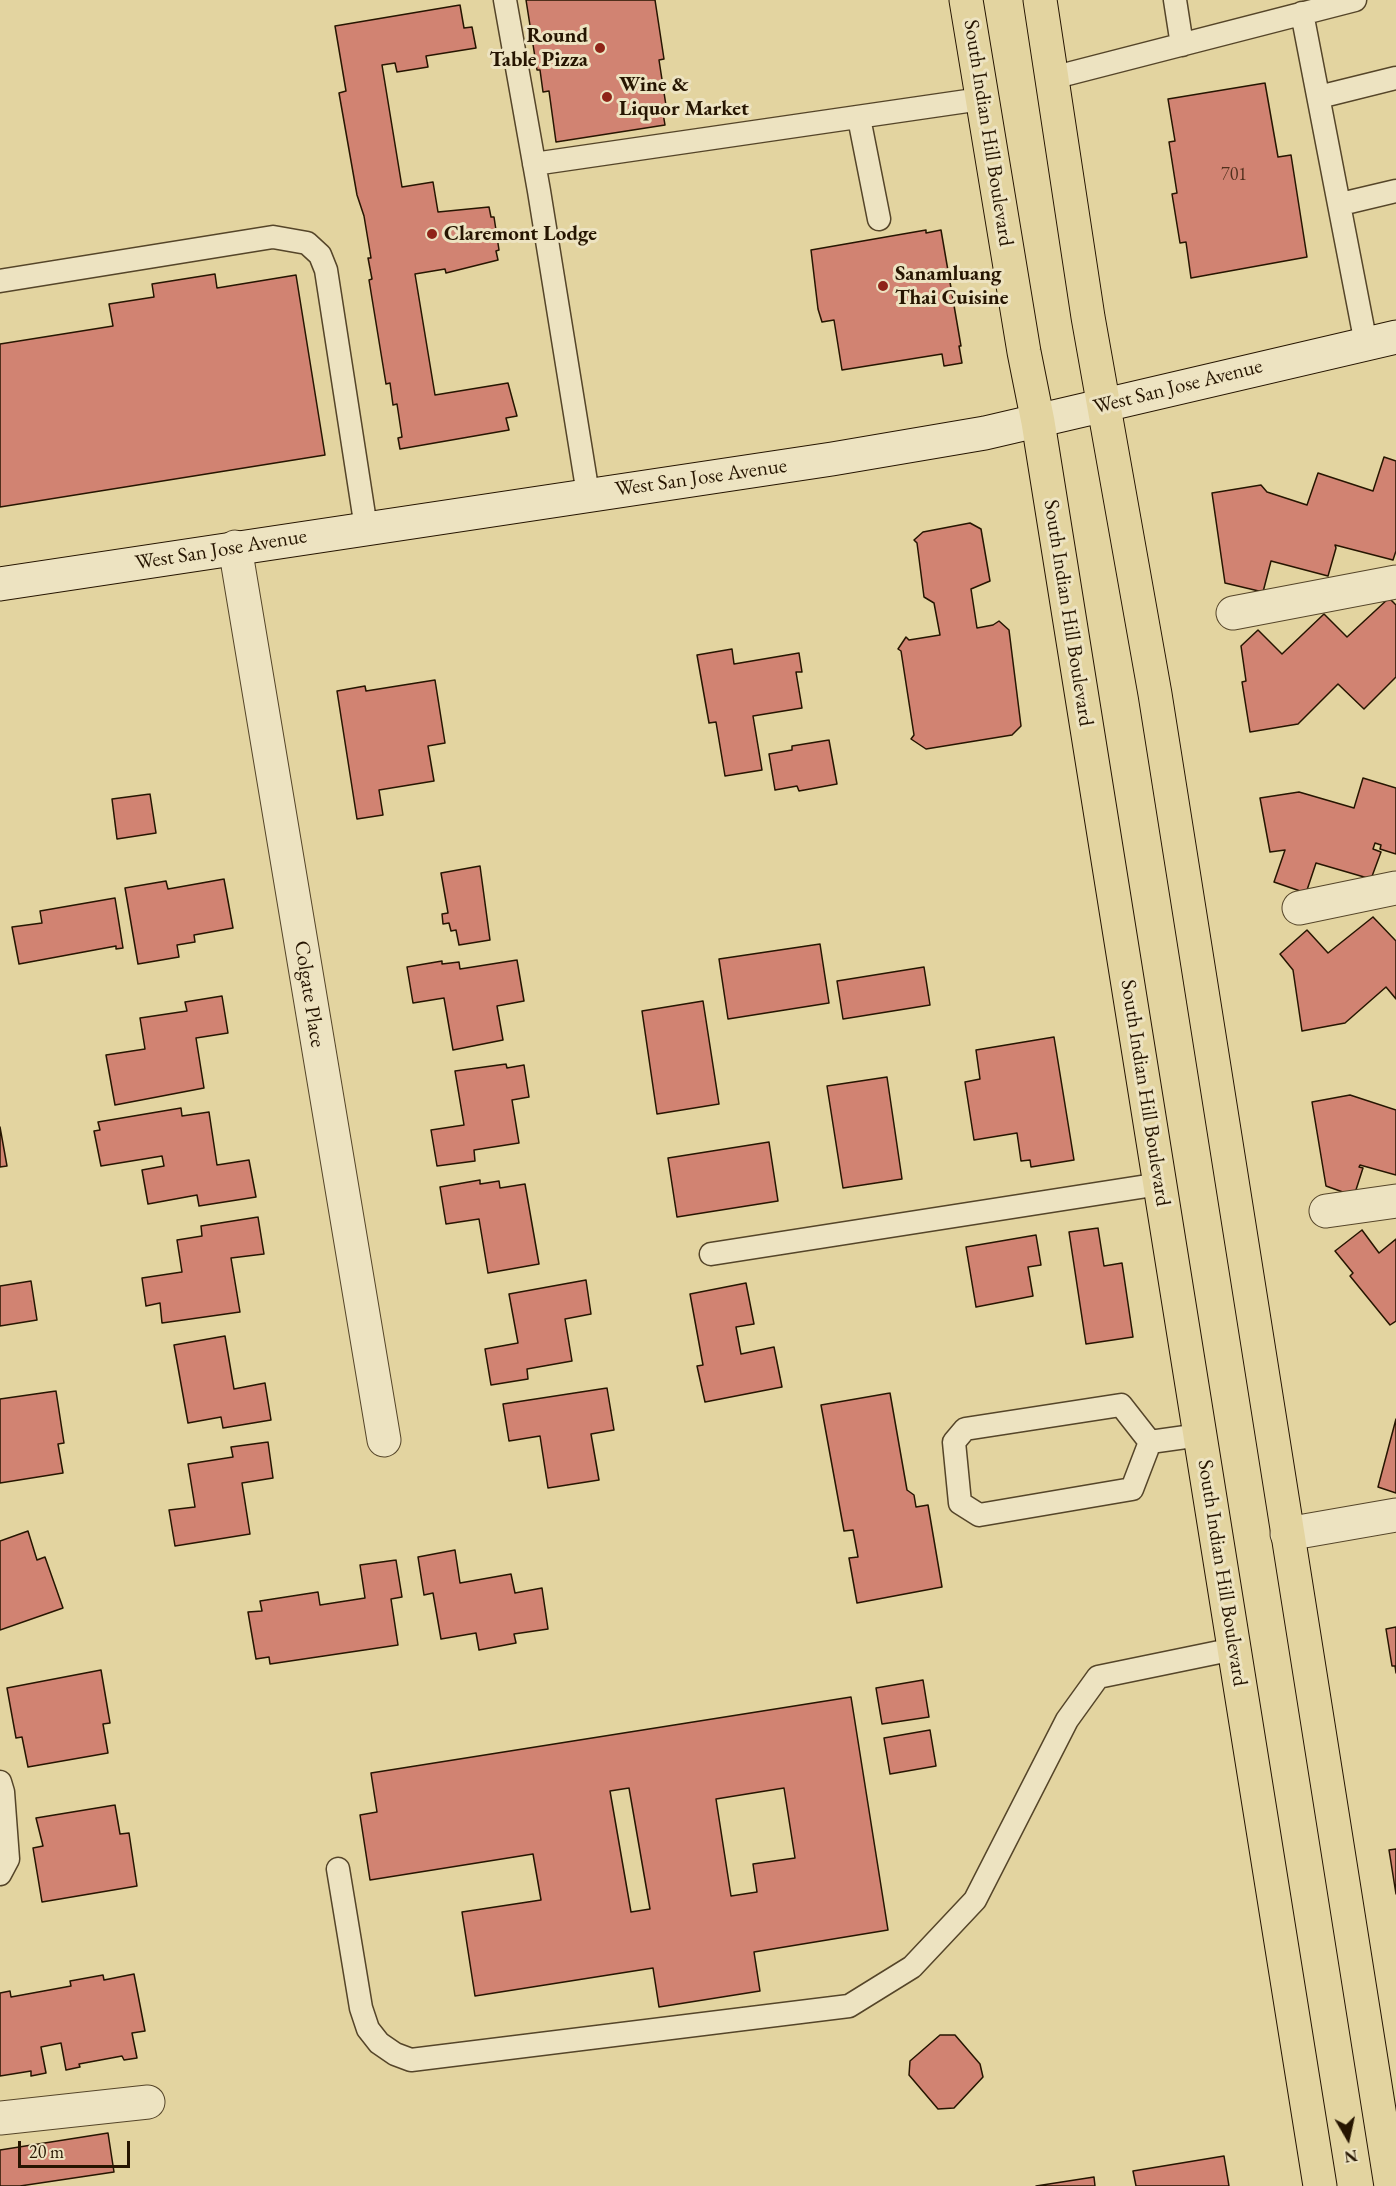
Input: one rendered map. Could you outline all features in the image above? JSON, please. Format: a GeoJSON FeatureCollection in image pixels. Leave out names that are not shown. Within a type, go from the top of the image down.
{"type":"FeatureCollection","features":[{"type":"Feature","properties":{"kind":"main road","name":"South Indian Hill Boulevard"},"geometry":{"type":"LineString","coordinates":[[966,0],[981,99],[1038,422],[1320,2186]]}},
{"type":"Feature","properties":{"kind":"main road"},"geometry":{"type":"LineString","coordinates":[[1040,0],[1104,406],[1155,694],[1287,1534],[1391,2148],[1391,2186]]}},
{"type":"Feature","properties":{"kind":"street","name":"West San Jose Avenue"},"geometry":{"type":"LineString","coordinates":[[0,584],[832,459],[1038,422],[1381,340]]}},
{"type":"Feature","properties":{"kind":"street","name":"Colgate Place"},"geometry":{"type":"LineString","coordinates":[[235,547],[384,1440]]}},
{"type":"Feature","properties":{"kind":"street"},"geometry":{"type":"LineString","coordinates":[[1233,613],[1396,582]]}},
{"type":"Feature","properties":{"kind":"street"},"geometry":{"type":"LineString","coordinates":[[1299,908],[1396,888]]}},
{"type":"Feature","properties":{"kind":"street"},"geometry":{"type":"LineString","coordinates":[[1326,1211],[1396,1201]]}},
{"type":"Feature","properties":{"kind":"street"},"geometry":{"type":"LineString","coordinates":[[1287,1534],[1396,1515]]}},
{"type":"Feature","properties":{"kind":"street"},"geometry":{"type":"LineString","coordinates":[[0,2118],[148,2102]]}},
{"type":"Feature","properties":{"kind":"lane"},"geometry":{"type":"LineString","coordinates":[[504,0],[534,164],[588,494]]}},
{"type":"Feature","properties":{"kind":"lane"},"geometry":{"type":"LineString","coordinates":[[1174,0],[1182,45]]}},
{"type":"Feature","properties":{"kind":"lane"},"geometry":{"type":"LineString","coordinates":[[1052,78],[1355,0]]}},
{"type":"Feature","properties":{"kind":"lane"},"geometry":{"type":"LineString","coordinates":[[1302,13],[1341,204],[1381,340]]}},
{"type":"Feature","properties":{"kind":"lane"},"geometry":{"type":"LineString","coordinates":[[1319,97],[1396,78]]}},
{"type":"Feature","properties":{"kind":"lane"},"geometry":{"type":"LineString","coordinates":[[534,164],[981,99]]}},
{"type":"Feature","properties":{"kind":"lane"},"geometry":{"type":"LineString","coordinates":[[860,118],[879,219]]}},
{"type":"Feature","properties":{"kind":"lane"},"geometry":{"type":"LineString","coordinates":[[1341,204],[1396,191]]}},
{"type":"Feature","properties":{"kind":"lane"},"geometry":{"type":"LineString","coordinates":[[0,280],[273,237],[307,243],[320,255],[326,270],[366,528]]}},
{"type":"Feature","properties":{"kind":"lane"},"geometry":{"type":"LineString","coordinates":[[711,1254],[1160,1184]]}},
{"type":"Feature","properties":{"kind":"lane"},"geometry":{"type":"LineString","coordinates":[[1121,1405],[1150,1442],[1132,1489],[979,1515],[960,1503],[954,1442],[965,1429],[1121,1405]]}},
{"type":"Feature","properties":{"kind":"lane"},"geometry":{"type":"LineString","coordinates":[[1150,1442],[1200,1435]]}},
{"type":"Feature","properties":{"kind":"lane"},"geometry":{"type":"LineString","coordinates":[[338,1869],[361,2008],[368,2029],[379,2043],[395,2054],[411,2060],[849,2006],[912,1967],[975,1900],[1067,1719],[1098,1677],[1234,1649]]}},
{"type":"Feature","properties":{"kind":"lane"},"geometry":{"type":"LineString","coordinates":[[0,1782],[3,1792],[8,1859],[0,1874]]}},
{"type":"Feature","properties":{"kind":"building"},"geometry":{"type":"Polygon","coordinates":[[[526,0],[655,0],[664,59],[659,60],[667,112],[663,113],[665,125],[556,142],[549,91],[543,92],[540,70],[537,70],[526,0]]]}},
{"type":"Feature","properties":{"kind":"building","name":"Claremont Lodge"},"geometry":{"type":"Polygon","coordinates":[[[460,5],[464,28],[472,27],[476,48],[426,56],[428,67],[397,72],[395,63],[382,65],[402,187],[433,182],[438,212],[489,207],[491,217],[494,217],[499,250],[496,251],[498,260],[446,273],[445,269],[415,274],[435,395],[508,383],[517,416],[506,418],[509,430],[400,449],[398,438],[402,437],[397,404],[393,405],[390,383],[386,384],[369,280],[372,279],[368,258],[371,258],[339,93],[346,91],[335,26],[460,5]]]}},
{"type":"Feature","properties":{"kind":"building"},"geometry":{"type":"Polygon","coordinates":[[[1265,83],[1278,157],[1291,155],[1307,257],[1191,278],[1186,242],[1180,243],[1172,194],[1177,193],[1169,142],[1175,141],[1168,99],[1265,83]]]}},
{"type":"Feature","properties":{"kind":"building","name":"Sanamluang Thai Cuisine"},"geometry":{"type":"Polygon","coordinates":[[[926,230],[926,233],[941,230],[962,363],[944,366],[942,354],[842,370],[834,320],[822,322],[818,309],[811,250],[926,230]]]}},
{"type":"Feature","properties":{"kind":"building"},"geometry":{"type":"Polygon","coordinates":[[[215,274],[217,288],[296,275],[325,455],[0,507],[0,344],[113,326],[109,304],[154,297],[152,284],[215,274]]]}},
{"type":"Feature","properties":{"kind":"building"},"geometry":{"type":"Polygon","coordinates":[[[1384,457],[1396,461],[1396,551],[1393,560],[1335,545],[1328,576],[1271,561],[1263,592],[1225,583],[1212,493],[1261,485],[1267,492],[1307,505],[1318,473],[1373,491],[1384,457]]]}},
{"type":"Feature","properties":{"kind":"building"},"geometry":{"type":"Polygon","coordinates":[[[970,523],[981,529],[990,581],[971,589],[977,628],[993,625],[999,621],[1009,630],[1021,726],[1012,735],[926,749],[911,739],[914,735],[901,651],[898,649],[906,637],[909,640],[940,635],[934,603],[924,597],[917,543],[914,540],[923,532],[970,523]]]}},
{"type":"Feature","properties":{"kind":"building"},"geometry":{"type":"Polygon","coordinates":[[[1389,598],[1396,605],[1396,677],[1364,709],[1338,684],[1298,724],[1250,732],[1242,682],[1246,681],[1241,646],[1258,630],[1282,654],[1324,614],[1347,637],[1389,598]]]}},
{"type":"Feature","properties":{"kind":"building"},"geometry":{"type":"Polygon","coordinates":[[[732,649],[734,664],[799,653],[802,672],[796,672],[802,708],[753,716],[762,770],[725,776],[716,722],[709,723],[697,655],[732,649]]]}},
{"type":"Feature","properties":{"kind":"building"},"geometry":{"type":"Polygon","coordinates":[[[435,680],[445,743],[428,746],[434,781],[379,790],[383,815],[357,819],[337,691],[365,686],[366,691],[435,680]]]}},
{"type":"Feature","properties":{"kind":"building"},"geometry":{"type":"Polygon","coordinates":[[[829,740],[837,784],[799,791],[797,786],[775,790],[769,754],[792,750],[792,746],[829,740]]]}},
{"type":"Feature","properties":{"kind":"building"},"geometry":{"type":"Polygon","coordinates":[[[1363,778],[1396,788],[1396,854],[1380,849],[1381,845],[1375,843],[1373,849],[1381,852],[1371,879],[1316,863],[1306,893],[1274,882],[1285,850],[1270,852],[1260,798],[1299,792],[1354,808],[1363,778]]]}},
{"type":"Feature","properties":{"kind":"building"},"geometry":{"type":"Polygon","coordinates":[[[150,794],[156,833],[117,839],[112,799],[150,794]]]}},
{"type":"Feature","properties":{"kind":"building"},"geometry":{"type":"Polygon","coordinates":[[[480,866],[490,940],[459,945],[456,930],[451,931],[449,923],[443,924],[442,914],[448,913],[441,873],[480,866]]]}},
{"type":"Feature","properties":{"kind":"building"},"geometry":{"type":"Polygon","coordinates":[[[224,879],[233,928],[194,935],[195,942],[177,945],[179,957],[138,964],[125,888],[166,881],[168,889],[224,879]]]}},
{"type":"Feature","properties":{"kind":"building"},"geometry":{"type":"Polygon","coordinates":[[[115,898],[123,948],[116,949],[116,946],[19,964],[12,927],[42,923],[40,911],[115,898]]]}},
{"type":"Feature","properties":{"kind":"building"},"geometry":{"type":"Polygon","coordinates":[[[1373,917],[1396,941],[1396,999],[1386,987],[1345,1023],[1302,1031],[1293,970],[1280,954],[1307,930],[1328,953],[1373,917]]]}},
{"type":"Feature","properties":{"kind":"building"},"geometry":{"type":"Polygon","coordinates":[[[820,944],[829,1003],[728,1019],[719,959],[820,944]]]}},
{"type":"Feature","properties":{"kind":"building"},"geometry":{"type":"Polygon","coordinates":[[[517,960],[524,1001],[497,1006],[503,1040],[453,1050],[444,998],[413,1003],[407,967],[442,961],[442,964],[459,962],[460,969],[517,960]]]}},
{"type":"Feature","properties":{"kind":"building"},"geometry":{"type":"Polygon","coordinates":[[[924,967],[930,1005],[843,1019],[837,981],[924,967]]]}},
{"type":"Feature","properties":{"kind":"building"},"geometry":{"type":"Polygon","coordinates":[[[222,996],[228,1033],[196,1038],[204,1088],[115,1105],[106,1055],[145,1049],[140,1018],[187,1011],[185,1002],[222,996]]]}},
{"type":"Feature","properties":{"kind":"building"},"geometry":{"type":"Polygon","coordinates":[[[703,1001],[719,1104],[657,1114],[642,1011],[703,1001]]]}},
{"type":"Feature","properties":{"kind":"building"},"geometry":{"type":"Polygon","coordinates":[[[1054,1037],[1074,1160],[1031,1167],[1030,1160],[1021,1161],[1017,1133],[974,1140],[965,1082],[980,1079],[976,1050],[1054,1037]]]}},
{"type":"Feature","properties":{"kind":"building"},"geometry":{"type":"Polygon","coordinates":[[[506,1064],[507,1068],[524,1065],[529,1097],[512,1100],[519,1143],[474,1150],[475,1161],[437,1166],[431,1130],[464,1125],[455,1071],[506,1064]]]}},
{"type":"Feature","properties":{"kind":"building"},"geometry":{"type":"Polygon","coordinates":[[[887,1077],[902,1179],[843,1188],[827,1086],[887,1077]]]}},
{"type":"Feature","properties":{"kind":"building"},"geometry":{"type":"Polygon","coordinates":[[[1350,1095],[1396,1110],[1396,1175],[1360,1165],[1359,1167],[1363,1168],[1354,1196],[1326,1186],[1312,1102],[1350,1095]]]}},
{"type":"Feature","properties":{"kind":"building"},"geometry":{"type":"Polygon","coordinates":[[[181,1108],[182,1116],[209,1112],[217,1165],[249,1160],[256,1197],[199,1206],[197,1195],[148,1204],[142,1170],[164,1166],[162,1156],[101,1166],[94,1131],[100,1130],[98,1122],[181,1108]]]}},
{"type":"Feature","properties":{"kind":"building"},"geometry":{"type":"Polygon","coordinates":[[[0,1127],[7,1166],[0,1167],[0,1127]]]}},
{"type":"Feature","properties":{"kind":"building"},"geometry":{"type":"Polygon","coordinates":[[[769,1142],[778,1201],[677,1217],[668,1158],[769,1142]]]}},
{"type":"Feature","properties":{"kind":"building"},"geometry":{"type":"Polygon","coordinates":[[[480,1180],[480,1184],[499,1181],[500,1188],[525,1184],[539,1264],[488,1273],[479,1219],[446,1224],[440,1187],[480,1180]]]}},
{"type":"Feature","properties":{"kind":"building"},"geometry":{"type":"Polygon","coordinates":[[[258,1217],[264,1254],[231,1258],[240,1312],[162,1323],[160,1303],[146,1306],[142,1278],[182,1272],[177,1240],[202,1236],[201,1226],[258,1217]]]}},
{"type":"Feature","properties":{"kind":"building"},"geometry":{"type":"Polygon","coordinates":[[[1098,1228],[1104,1266],[1122,1263],[1133,1337],[1086,1344],[1069,1232],[1098,1228]]]}},
{"type":"Feature","properties":{"kind":"building"},"geometry":{"type":"Polygon","coordinates":[[[1362,1230],[1379,1253],[1396,1239],[1396,1321],[1390,1325],[1350,1276],[1353,1273],[1335,1251],[1362,1230]]]}},
{"type":"Feature","properties":{"kind":"building"},"geometry":{"type":"Polygon","coordinates":[[[1036,1235],[1041,1265],[1028,1267],[1033,1296],[976,1307],[966,1247],[1036,1235]]]}},
{"type":"Feature","properties":{"kind":"building"},"geometry":{"type":"Polygon","coordinates":[[[586,1280],[591,1314],[565,1319],[572,1361],[527,1369],[528,1379],[491,1385],[485,1349],[518,1343],[509,1294],[586,1280]]]}},
{"type":"Feature","properties":{"kind":"building"},"geometry":{"type":"Polygon","coordinates":[[[31,1281],[37,1320],[0,1326],[0,1286],[31,1281]]]}},
{"type":"Feature","properties":{"kind":"building"},"geometry":{"type":"Polygon","coordinates":[[[746,1283],[754,1324],[736,1327],[741,1354],[774,1347],[782,1387],[705,1402],[697,1366],[703,1365],[690,1294],[746,1283]]]}},
{"type":"Feature","properties":{"kind":"building"},"geometry":{"type":"Polygon","coordinates":[[[225,1336],[234,1389],[265,1383],[271,1420],[223,1428],[221,1417],[188,1423],[174,1345],[225,1336]]]}},
{"type":"Feature","properties":{"kind":"building"},"geometry":{"type":"Polygon","coordinates":[[[607,1388],[614,1430],[591,1434],[599,1480],[548,1488],[540,1436],[509,1441],[503,1404],[607,1388]]]}},
{"type":"Feature","properties":{"kind":"building"},"geometry":{"type":"Polygon","coordinates":[[[56,1391],[64,1443],[58,1444],[63,1473],[0,1483],[0,1399],[56,1391]]]}},
{"type":"Feature","properties":{"kind":"building"},"geometry":{"type":"Polygon","coordinates":[[[890,1393],[907,1490],[914,1495],[916,1507],[928,1505],[942,1587],[857,1603],[849,1558],[858,1557],[853,1530],[844,1531],[821,1405],[890,1393]]]}},
{"type":"Feature","properties":{"kind":"building"},"geometry":{"type":"Polygon","coordinates":[[[1396,1419],[1396,1493],[1378,1487],[1396,1419]]]}},
{"type":"Feature","properties":{"kind":"building"},"geometry":{"type":"Polygon","coordinates":[[[268,1442],[273,1478],[242,1483],[250,1534],[175,1546],[169,1510],[195,1507],[188,1464],[233,1457],[231,1447],[268,1442]]]}},
{"type":"Feature","properties":{"kind":"building"},"geometry":{"type":"Polygon","coordinates":[[[28,1531],[37,1560],[45,1557],[63,1608],[0,1630],[0,1541],[28,1531]]]}},
{"type":"Feature","properties":{"kind":"building"},"geometry":{"type":"Polygon","coordinates":[[[455,1550],[460,1583],[511,1574],[515,1593],[542,1588],[548,1629],[514,1634],[516,1643],[479,1650],[476,1633],[441,1639],[433,1593],[424,1595],[418,1557],[455,1550]]]}},
{"type":"Feature","properties":{"kind":"building"},"geometry":{"type":"Polygon","coordinates":[[[396,1560],[402,1597],[391,1599],[398,1645],[270,1664],[269,1657],[256,1659],[248,1612],[262,1611],[260,1601],[318,1592],[320,1605],[365,1598],[360,1565],[396,1560]]]}},
{"type":"Feature","properties":{"kind":"building"},"geometry":{"type":"Polygon","coordinates":[[[1396,1627],[1396,1673],[1395,1666],[1392,1666],[1386,1629],[1396,1627]]]}},
{"type":"Feature","properties":{"kind":"building"},"geometry":{"type":"Polygon","coordinates":[[[101,1670],[110,1723],[103,1724],[108,1753],[28,1767],[22,1737],[16,1738],[7,1688],[101,1670]]]}},
{"type":"Feature","properties":{"kind":"building"},"geometry":{"type":"Polygon","coordinates":[[[923,1680],[929,1717],[882,1724],[876,1688],[923,1680]]]}},
{"type":"Feature","properties":{"kind":"building"},"geometry":{"type":"Polygon","coordinates":[[[851,1697],[888,1930],[754,1952],[760,1991],[659,2007],[653,1968],[475,1996],[462,1912],[541,1900],[533,1854],[370,1880],[360,1815],[377,1812],[371,1773],[851,1697]],[[629,1788],[610,1791],[631,1912],[650,1909],[629,1788]],[[784,1788],[716,1799],[731,1896],[757,1892],[753,1864],[795,1858],[784,1788]]]}},
{"type":"Feature","properties":{"kind":"building"},"geometry":{"type":"Polygon","coordinates":[[[930,1730],[936,1766],[890,1774],[884,1738],[930,1730]]]}},
{"type":"Feature","properties":{"kind":"building"},"geometry":{"type":"Polygon","coordinates":[[[115,1805],[120,1834],[129,1833],[137,1886],[42,1902],[33,1848],[43,1846],[36,1818],[115,1805]]]}},
{"type":"Feature","properties":{"kind":"building"},"geometry":{"type":"Polygon","coordinates":[[[1396,1849],[1396,1894],[1389,1850],[1396,1849]]]}},
{"type":"Feature","properties":{"kind":"building"},"geometry":{"type":"Polygon","coordinates":[[[134,1974],[145,2031],[132,2033],[137,2058],[124,2060],[122,2056],[79,2064],[80,2067],[66,2070],[61,2043],[41,2047],[46,2073],[31,2076],[31,2071],[0,2076],[0,1993],[10,1991],[11,1997],[71,1986],[70,1981],[103,1975],[104,1980],[134,1974]]]}},
{"type":"Feature","properties":{"kind":"building"},"geometry":{"type":"Polygon","coordinates":[[[940,2035],[955,2035],[980,2064],[983,2077],[954,2108],[938,2109],[909,2075],[910,2061],[940,2035]]]}},
{"type":"Feature","properties":{"kind":"building"},"geometry":{"type":"Polygon","coordinates":[[[108,2133],[114,2172],[20,2186],[0,2186],[0,2150],[108,2133]]]}},
{"type":"Feature","properties":{"kind":"building"},"geometry":{"type":"Polygon","coordinates":[[[1224,2156],[1229,2186],[1136,2186],[1133,2171],[1224,2156]]]}},
{"type":"Feature","properties":{"kind":"building"},"geometry":{"type":"Polygon","coordinates":[[[1094,2177],[1095,2186],[1036,2186],[1094,2177]]]}},
{"type":"Feature","properties":{"kind":"place","name":"Round Table Pizza"},"geometry":{"type":"Point","coordinates":[600,48]}},
{"type":"Feature","properties":{"kind":"place","name":"Wine & Liquor Market"},"geometry":{"type":"Point","coordinates":[607,97]}},
{"type":"Feature","properties":{"kind":"place","name":"Claremont Lodge"},"geometry":{"type":"Point","coordinates":[432,234]}},
{"type":"Feature","properties":{"kind":"place","name":"Sanamluang Thai Cuisine"},"geometry":{"type":"Point","coordinates":[883,286]}}]}
